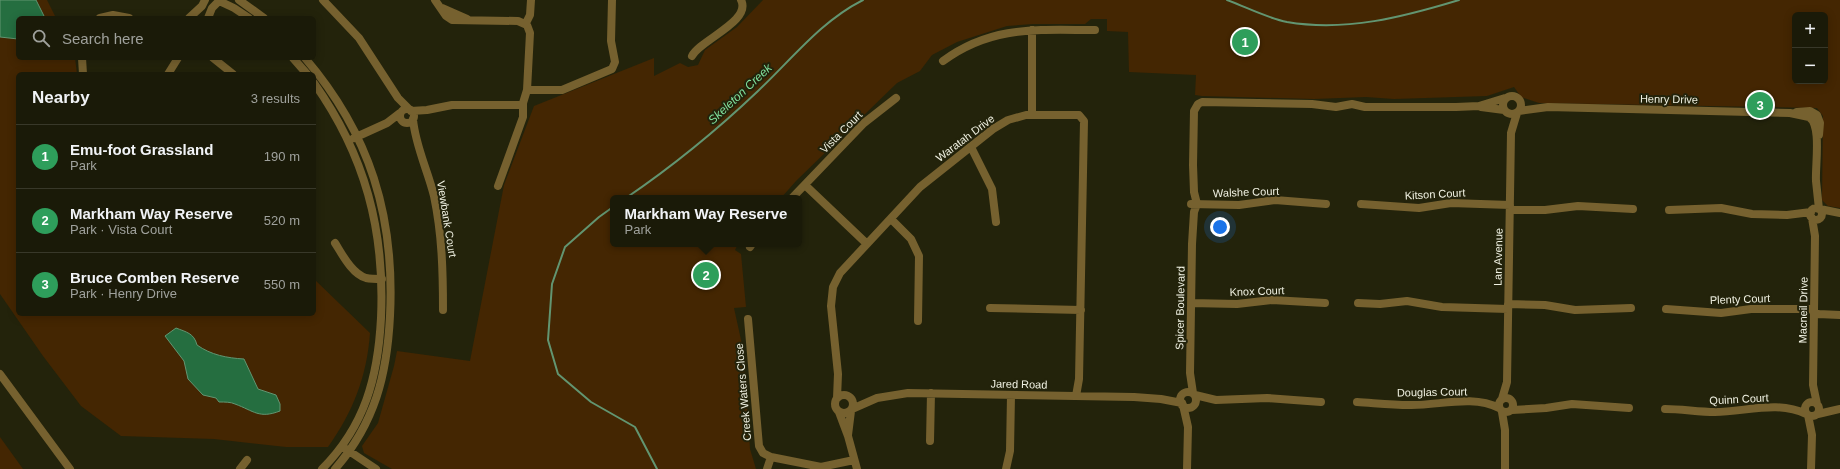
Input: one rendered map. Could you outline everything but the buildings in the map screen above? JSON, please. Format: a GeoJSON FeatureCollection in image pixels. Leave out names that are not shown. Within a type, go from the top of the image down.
{"type":"FeatureCollection","features":[{"type":"Feature","properties":{"kind":"street"},"geometry":{"type":"LineString","coordinates":[[191,16],[206,0]]}},
{"type":"Feature","properties":{"kind":"street"},"geometry":{"type":"LineString","coordinates":[[239,0],[261,16]]}},
{"type":"Feature","properties":{"kind":"street"},"geometry":{"type":"LineString","coordinates":[[323,0],[359,38],[398,98],[407,116]]}},
{"type":"Feature","properties":{"kind":"street"},"geometry":{"type":"LineString","coordinates":[[435,0],[442,8],[468,19],[518,21],[526,23]]}},
{"type":"Feature","properties":{"kind":"street"},"geometry":{"type":"LineString","coordinates":[[498,186],[523,117],[523,103],[527,90],[530,33],[526,23],[530,15],[532,0]]}},
{"type":"Feature","properties":{"kind":"street"},"geometry":{"type":"LineString","coordinates":[[527,90],[562,90],[603,74],[614,66],[611,41],[612,0]]}},
{"type":"Feature","properties":{"kind":"street"},"geometry":{"type":"LineString","coordinates":[[209,16],[217,1],[234,8],[246,16]]}},
{"type":"Feature","properties":{"kind":"street"},"geometry":{"type":"LineString","coordinates":[[692,56],[697,49],[725,29],[741,14],[742,3]]}},
{"type":"Feature","properties":{"kind":"street"},"geometry":{"type":"LineString","coordinates":[[943,61],[962,48],[990,36],[1032,30],[1096,30]]}},
{"type":"Feature","properties":{"kind":"street"},"geometry":{"type":"LineString","coordinates":[[1032,30],[1032,115]]}},
{"type":"Feature","properties":{"kind":"street"},"geometry":{"type":"LineString","coordinates":[[82,60],[83,72]]}},
{"type":"Feature","properties":{"kind":"street"},"geometry":{"type":"LineString","coordinates":[[169,72],[177,60]]}},
{"type":"Feature","properties":{"kind":"street"},"geometry":{"type":"LineString","coordinates":[[215,60],[230,72]]}},
{"type":"Feature","properties":{"kind":"street"},"geometry":{"type":"LineString","coordinates":[[295,60],[305,72]]}},
{"type":"Feature","properties":{"kind":"street"},"geometry":{"type":"LineString","coordinates":[[307,60],[334,94],[358,136],[373,172],[384,217],[390,260],[388,345],[382,381],[364,429],[350,451],[335,469]]}},
{"type":"Feature","properties":{"kind":"street"},"geometry":{"type":"LineString","coordinates":[[316,86],[336,117],[363,176],[374,212],[380,247],[382,279],[377,367],[365,406],[342,446],[322,469]]}},
{"type":"Feature","properties":{"kind":"street"},"geometry":{"type":"LineString","coordinates":[[1511,96],[1520,100],[1521,105],[1518,112],[1512,114],[1505,111],[1479,106],[1511,96]]}},
{"type":"Feature","properties":{"kind":"street","name":"Vista Court"},"geometry":{"type":"LineString","coordinates":[[795,195],[864,123],[896,98]]}},
{"type":"Feature","properties":{"kind":"street"},"geometry":{"type":"LineString","coordinates":[[1505,98],[1502,104],[1505,111]]}},
{"type":"Feature","properties":{"kind":"street","name":"Spicer Boulevard"},"geometry":{"type":"LineString","coordinates":[[1190,373],[1181,399],[1188,405],[1196,399],[1190,373],[1192,244],[1194,212],[1194,111],[1197,105],[1202,102],[1312,104],[1352,100],[1378,106],[1479,106]]}},
{"type":"Feature","properties":{"kind":"street","name":"Henry Drive"},"geometry":{"type":"LineString","coordinates":[[1520,100],[1548,108]]}},
{"type":"Feature","properties":{"kind":"street"},"geometry":{"type":"LineString","coordinates":[[348,141],[387,122],[427,110],[452,105],[519,105],[523,103]]}},
{"type":"Feature","properties":{"kind":"street","name":"Henry Drive"},"geometry":{"type":"LineString","coordinates":[[1518,112],[1548,108],[1790,113],[1814,117]]}},
{"type":"Feature","properties":{"kind":"street","name":"Lan Avenue"},"geometry":{"type":"LineString","coordinates":[[1505,111],[1511,133],[1505,403]]}},
{"type":"Feature","properties":{"kind":"street","name":"Lan Avenue"},"geometry":{"type":"LineString","coordinates":[[1511,133],[1518,112]]}},
{"type":"Feature","properties":{"kind":"street","name":"Waratah Drive"},"geometry":{"type":"LineString","coordinates":[[837,398],[838,374],[831,306],[833,287],[840,273],[866,243],[891,219],[920,187],[970,147],[1008,120],[1032,115],[1076,115],[1082,117],[1084,121],[1079,396]]}},
{"type":"Feature","properties":{"kind":"street","name":"Viewbank Court"},"geometry":{"type":"LineString","coordinates":[[407,116],[429,179],[439,224],[443,272],[443,310]]}},
{"type":"Feature","properties":{"kind":"street","name":"Macneil Drive"},"geometry":{"type":"LineString","coordinates":[[1808,404],[1813,385],[1817,145],[1814,117]]}},
{"type":"Feature","properties":{"kind":"street"},"geometry":{"type":"LineString","coordinates":[[970,147],[992,189],[996,222]]}},
{"type":"Feature","properties":{"kind":"street"},"geometry":{"type":"LineString","coordinates":[[805,185],[866,243]]}},
{"type":"Feature","properties":{"kind":"street","name":"Walshe Court"},"geometry":{"type":"LineString","coordinates":[[1194,204],[1239,205],[1275,200],[1326,204]]}},
{"type":"Feature","properties":{"kind":"street","name":"Kitson Court"},"geometry":{"type":"LineString","coordinates":[[1361,204],[1419,208],[1451,203],[1545,210],[1578,206],[1633,210]]}},
{"type":"Feature","properties":{"kind":"street"},"geometry":{"type":"LineString","coordinates":[[1669,210],[1721,208],[1752,214],[1794,215],[1840,213]]}},
{"type":"Feature","properties":{"kind":"street"},"geometry":{"type":"LineString","coordinates":[[891,219],[911,240],[919,256],[918,321]]}},
{"type":"Feature","properties":{"kind":"street"},"geometry":{"type":"LineString","coordinates":[[335,243],[345,258],[360,275],[367,278],[382,279]]}},
{"type":"Feature","properties":{"kind":"street","name":"Knox Court"},"geometry":{"type":"LineString","coordinates":[[1191,303],[1237,304],[1272,300],[1324,303]]}},
{"type":"Feature","properties":{"kind":"street"},"geometry":{"type":"LineString","coordinates":[[1358,303],[1380,304],[1407,301],[1442,307],[1545,305],[1575,310],[1631,308]]}},
{"type":"Feature","properties":{"kind":"street"},"geometry":{"type":"LineString","coordinates":[[990,308],[1081,310]]}},
{"type":"Feature","properties":{"kind":"street","name":"Plenty Court"},"geometry":{"type":"LineString","coordinates":[[1666,309],[1721,313],[1751,309],[1810,310],[1818,314],[1840,315]]}},
{"type":"Feature","properties":{"kind":"street","name":"Creek Waters Close"},"geometry":{"type":"LineString","coordinates":[[748,319],[759,446],[763,453],[771,456]]}},
{"type":"Feature","properties":{"kind":"street"},"geometry":{"type":"LineString","coordinates":[[0,374],[70,469]]}},
{"type":"Feature","properties":{"kind":"street","name":"Waratah Drive"},"geometry":{"type":"LineString","coordinates":[[838,374],[849,396]]}},
{"type":"Feature","properties":{"kind":"street","name":"Macneil Drive"},"geometry":{"type":"LineString","coordinates":[[1813,385],[1818,404]]}},
{"type":"Feature","properties":{"kind":"street","name":"Jared Road"},"geometry":{"type":"LineString","coordinates":[[852,410],[877,398],[902,393],[1161,399],[1188,405]]}},
{"type":"Feature","properties":{"kind":"street"},"geometry":{"type":"LineString","coordinates":[[930,441],[931,393]]}},
{"type":"Feature","properties":{"kind":"street","name":"Jared Road"},"geometry":{"type":"LineString","coordinates":[[1161,399],[1184,394],[1194,394],[1216,400]]}},
{"type":"Feature","properties":{"kind":"street"},"geometry":{"type":"LineString","coordinates":[[848,436],[854,404],[849,396],[842,395],[837,398],[835,406],[839,412],[848,436],[857,469]]}},
{"type":"Feature","properties":{"kind":"street"},"geometry":{"type":"LineString","coordinates":[[1006,469],[1010,446],[1011,395]]}},
{"type":"Feature","properties":{"kind":"street","name":"Jared Road"},"geometry":{"type":"LineString","coordinates":[[849,396],[877,398]]}},
{"type":"Feature","properties":{"kind":"street"},"geometry":{"type":"LineString","coordinates":[[1187,469],[1188,405],[1216,400],[1267,398],[1321,402]]}},
{"type":"Feature","properties":{"kind":"street","name":"Douglas Court"},"geometry":{"type":"LineString","coordinates":[[1357,402],[1407,406],[1439,402],[1505,403]]}},
{"type":"Feature","properties":{"kind":"street"},"geometry":{"type":"LineString","coordinates":[[1812,434],[1805,410],[1808,404],[1814,402],[1837,409]]}},
{"type":"Feature","properties":{"kind":"street"},"geometry":{"type":"LineString","coordinates":[[1505,403],[1528,408]]}},
{"type":"Feature","properties":{"kind":"street"},"geometry":{"type":"LineString","coordinates":[[1505,403],[1513,406],[1506,430]]}},
{"type":"Feature","properties":{"kind":"street"},"geometry":{"type":"LineString","coordinates":[[1505,403],[1505,469]]}},
{"type":"Feature","properties":{"kind":"street"},"geometry":{"type":"LineString","coordinates":[[1511,410],[1546,408],[1572,404],[1629,408]]}},
{"type":"Feature","properties":{"kind":"street","name":"Quinn Court"},"geometry":{"type":"LineString","coordinates":[[1665,409],[1716,412],[1752,408],[1790,408],[1808,404]]}},
{"type":"Feature","properties":{"kind":"street"},"geometry":{"type":"LineString","coordinates":[[1811,469],[1812,434],[1819,410],[1818,404]]}},
{"type":"Feature","properties":{"kind":"street","name":"Quinn Court"},"geometry":{"type":"LineString","coordinates":[[1790,408],[1807,414]]}},
{"type":"Feature","properties":{"kind":"street"},"geometry":{"type":"LineString","coordinates":[[1807,414],[1814,416],[1837,409]]}},
{"type":"Feature","properties":{"kind":"street"},"geometry":{"type":"LineString","coordinates":[[839,412],[844,414],[852,410]]}},
{"type":"Feature","properties":{"kind":"street"},"geometry":{"type":"LineString","coordinates":[[342,446],[376,469]]}},
{"type":"Feature","properties":{"kind":"street"},"geometry":{"type":"LineString","coordinates":[[767,469],[771,456],[821,467],[854,460]]}},
{"type":"Feature","properties":{"kind":"street"},"geometry":{"type":"LineString","coordinates":[[240,469],[247,460]]}},
{"type":"Feature","properties":{"kind":"shaded area"},"geometry":{"type":"Polygon","coordinates":[[[0,0],[36,0],[44,16],[16,16],[16,39],[0,37],[0,0]]]}},
{"type":"Feature","properties":{"kind":"shaded area"},"geometry":{"type":"Polygon","coordinates":[[[36,0],[47,0],[55,16],[44,16],[36,0]]]}},
{"type":"Feature","properties":{"kind":"shaded area"},"geometry":{"type":"Polygon","coordinates":[[[763,0],[1840,0],[1840,208],[1828,206],[1822,200],[1823,116],[1817,108],[1539,103],[1521,97],[1514,87],[1487,96],[1394,99],[1366,97],[1314,99],[1202,96],[1195,95],[1196,75],[1129,72],[1128,32],[1107,31],[1107,19],[1091,19],[1085,24],[1033,24],[1007,26],[957,42],[932,55],[920,71],[897,83],[796,181],[784,195],[610,195],[610,247],[736,247],[735,250],[741,254],[746,307],[734,308],[743,349],[750,449],[756,469],[392,469],[364,453],[362,446],[378,423],[397,351],[470,361],[504,185],[534,106],[654,58],[654,76],[680,63],[688,67],[698,65],[705,50],[737,27],[763,0]]]}},
{"type":"Feature","properties":{"kind":"shaded area"},"geometry":{"type":"Polygon","coordinates":[[[0,37],[16,39],[16,60],[75,60],[77,72],[16,72],[16,316],[316,316],[316,281],[370,333],[366,364],[351,407],[337,434],[328,447],[286,447],[214,439],[121,436],[81,406],[43,356],[0,294],[0,37]]]}},
{"type":"Feature","properties":{"kind":"shaded area"},"geometry":{"type":"Polygon","coordinates":[[[176,328],[192,335],[197,345],[214,354],[244,359],[258,389],[276,395],[280,404],[280,411],[267,414],[257,413],[233,403],[219,402],[216,398],[203,395],[188,379],[184,361],[165,336],[176,328]]]}},
{"type":"Feature","properties":{"kind":"shaded area"},"geometry":{"type":"Polygon","coordinates":[[[0,437],[23,469],[0,469],[0,437]]]}},
{"type":"Feature","properties":{"kind":"waterway","name":"Skeleton Creek"},"geometry":{"type":"LineString","coordinates":[[630,195],[711,134],[758,91],[820,30],[848,9],[863,0]]}},
{"type":"Feature","properties":{"kind":"waterway","name":"Skeleton Creek"},"geometry":{"type":"LineString","coordinates":[[1227,0],[1279,20],[1309,25],[1353,24],[1374,21],[1417,12],[1459,0]]}},
{"type":"Feature","properties":{"kind":"waterway","name":"Skeleton Creek"},"geometry":{"type":"LineString","coordinates":[[610,209],[565,247],[552,284],[548,340],[558,374],[591,402],[635,427],[657,469]]}},
{"type":"Feature","properties":{"kind":"place","name":"Emu-foot Grassland"},"geometry":{"type":"Point","coordinates":[1245,42]}},
{"type":"Feature","properties":{"kind":"place","name":"Bruce Comben Reserve"},"geometry":{"type":"Point","coordinates":[1760,105]}},
{"type":"Feature","properties":{"kind":"place","name":"Markham Way Reserve"},"geometry":{"type":"Point","coordinates":[706,275]}}]}
